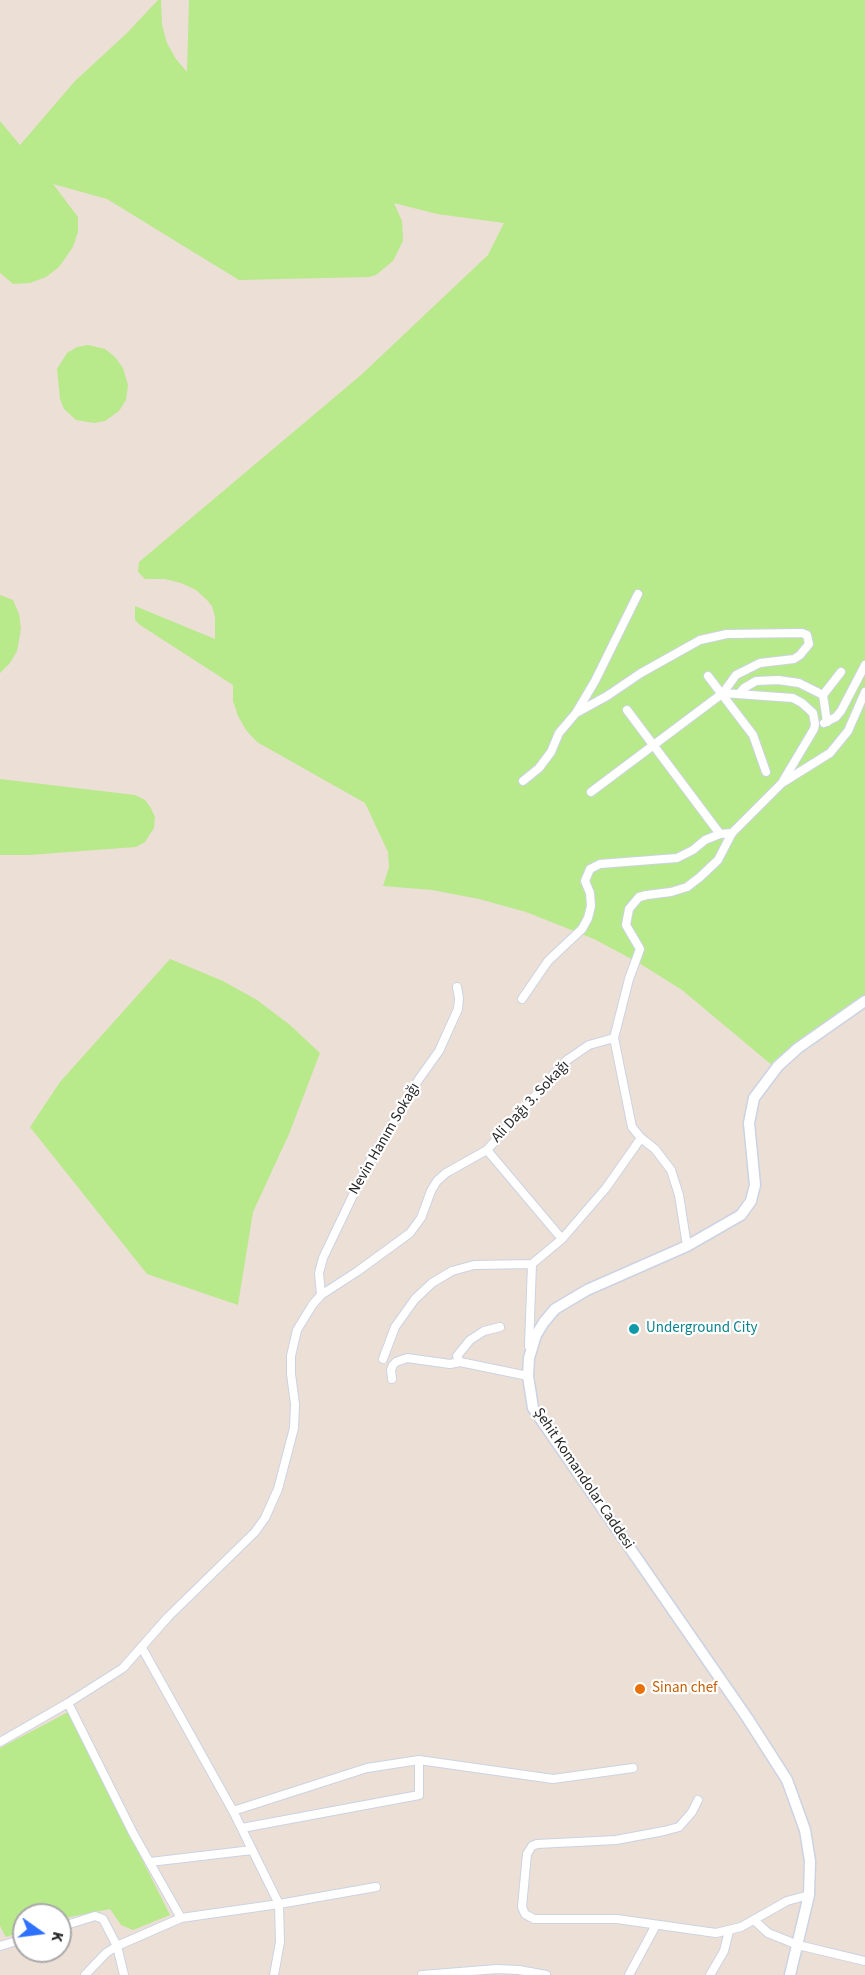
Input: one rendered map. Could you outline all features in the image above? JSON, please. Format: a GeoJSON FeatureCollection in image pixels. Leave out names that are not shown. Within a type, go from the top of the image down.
{"type":"FeatureCollection","features":[{"type":"Feature","properties":{"kind":"main road","name":"Şehit Komandolar Caddesi"},"geometry":{"type":"LineString","coordinates":[[790,1975],[809,1895],[810,1861],[805,1830],[787,1780],[748,1719],[533,1408],[528,1376],[529,1358],[540,1329],[555,1310],[587,1290],[687,1246],[741,1215],[751,1201],[754,1185],[748,1123],[754,1098],[778,1066],[798,1047],[865,1000]]}},
{"type":"Feature","properties":{"kind":"street"},"geometry":{"type":"LineString","coordinates":[[523,781],[539,768],[551,752],[559,733],[576,713],[595,681],[638,594]]}},
{"type":"Feature","properties":{"kind":"street"},"geometry":{"type":"LineString","coordinates":[[576,713],[700,640],[727,634],[802,633],[807,635],[809,644],[800,655],[760,663],[736,675],[723,693],[591,792]]}},
{"type":"Feature","properties":{"kind":"street"},"geometry":{"type":"LineString","coordinates":[[815,724],[827,722],[836,717],[865,665]]}},
{"type":"Feature","properties":{"kind":"street"},"geometry":{"type":"LineString","coordinates":[[827,722],[823,695],[841,672]]}},
{"type":"Feature","properties":{"kind":"street"},"geometry":{"type":"LineString","coordinates":[[708,676],[753,735],[766,772]]}},
{"type":"Feature","properties":{"kind":"street"},"geometry":{"type":"LineString","coordinates":[[739,694],[756,681],[778,680],[799,683],[823,695]]}},
{"type":"Feature","properties":{"kind":"street"},"geometry":{"type":"LineString","coordinates":[[687,1246],[679,1195],[671,1170],[655,1149],[632,1127],[614,1038],[629,979],[640,949],[626,925],[629,909],[639,897],[687,887],[700,877],[718,860],[732,833],[782,783],[830,753],[848,731],[865,692]]}},
{"type":"Feature","properties":{"kind":"street"},"geometry":{"type":"LineString","coordinates":[[723,693],[793,698],[813,713],[815,724],[782,783]]}},
{"type":"Feature","properties":{"kind":"street"},"geometry":{"type":"LineString","coordinates":[[627,710],[720,834]]}},
{"type":"Feature","properties":{"kind":"street"},"geometry":{"type":"LineString","coordinates":[[522,999],[548,961],[582,929],[588,918],[591,906],[586,877],[590,869],[600,864],[676,858],[693,850],[705,840],[720,834],[732,833]]}},
{"type":"Feature","properties":{"kind":"street","name":"Nevin Hanım Sokağı"},"geometry":{"type":"LineString","coordinates":[[321,1295],[319,1273],[322,1258],[366,1168],[419,1079],[439,1051],[458,1009],[457,987]]}},
{"type":"Feature","properties":{"kind":"street","name":"Ali Dağı 3. Sokağı"},"geometry":{"type":"LineString","coordinates":[[0,1742],[123,1668],[168,1617],[255,1532],[273,1503],[294,1428],[291,1374],[294,1342],[304,1316],[321,1295],[410,1233],[421,1218],[437,1181],[446,1173],[487,1150],[567,1060],[589,1045],[614,1038]]}},
{"type":"Feature","properties":{"kind":"street"},"geometry":{"type":"LineString","coordinates":[[383,1359],[395,1327],[415,1299],[432,1283],[452,1271],[474,1265],[532,1264],[562,1239],[606,1188],[641,1138]]}},
{"type":"Feature","properties":{"kind":"street"},"geometry":{"type":"LineString","coordinates":[[487,1150],[562,1239]]}},
{"type":"Feature","properties":{"kind":"street"},"geometry":{"type":"LineString","coordinates":[[529,1358],[532,1264]]}},
{"type":"Feature","properties":{"kind":"street"},"geometry":{"type":"LineString","coordinates":[[460,1362],[457,1356],[470,1340],[484,1331],[500,1328]]}},
{"type":"Feature","properties":{"kind":"street"},"geometry":{"type":"LineString","coordinates":[[392,1379],[393,1365],[401,1359],[413,1358],[450,1364],[460,1362],[528,1376]]}},
{"type":"Feature","properties":{"kind":"street"},"geometry":{"type":"LineString","coordinates":[[142,1648],[233,1810],[279,1904],[280,1942],[274,1975]]}},
{"type":"Feature","properties":{"kind":"street"},"geometry":{"type":"LineString","coordinates":[[68,1703],[133,1833],[181,1918]]}},
{"type":"Feature","properties":{"kind":"street"},"geometry":{"type":"LineString","coordinates":[[233,1810],[367,1768],[419,1760],[553,1779],[633,1768]]}},
{"type":"Feature","properties":{"kind":"street"},"geometry":{"type":"LineString","coordinates":[[242,1828],[419,1795],[419,1760]]}},
{"type":"Feature","properties":{"kind":"street"},"geometry":{"type":"LineString","coordinates":[[698,1800],[692,1812],[679,1827],[633,1838],[537,1844],[530,1848],[527,1854],[522,1907],[527,1917],[534,1919],[600,1918],[704,1933],[729,1931],[787,1901],[809,1895]]}},
{"type":"Feature","properties":{"kind":"street"},"geometry":{"type":"LineString","coordinates":[[150,1862],[252,1850]]}},
{"type":"Feature","properties":{"kind":"street"},"geometry":{"type":"LineString","coordinates":[[85,1975],[106,1953],[117,1946],[181,1918],[376,1887]]}},
{"type":"Feature","properties":{"kind":"street"},"geometry":{"type":"LineString","coordinates":[[72,1924],[98,1917],[103,1919],[117,1946],[124,1975]]}},
{"type":"Feature","properties":{"kind":"street"},"geometry":{"type":"LineString","coordinates":[[754,1920],[768,1933],[798,1945],[865,1961]]}},
{"type":"Feature","properties":{"kind":"street"},"geometry":{"type":"LineString","coordinates":[[629,1975],[656,1925]]}},
{"type":"Feature","properties":{"kind":"street"},"geometry":{"type":"LineString","coordinates":[[710,1975],[724,1951],[729,1931]]}},
{"type":"Feature","properties":{"kind":"street"},"geometry":{"type":"LineString","coordinates":[[422,1975],[497,1969],[546,1975]]}},
{"type":"Feature","properties":{"kind":"green space"},"geometry":{"type":"Polygon","coordinates":[[[158,0],[161,0],[162,25],[167,43],[187,72],[189,0],[865,0],[865,1000],[773,1066],[682,990],[594,939],[526,912],[479,899],[432,890],[383,886],[389,867],[388,852],[365,803],[257,742],[246,730],[238,716],[233,701],[233,685],[135,620],[135,606],[215,639],[215,617],[212,606],[207,600],[196,590],[181,583],[165,579],[145,579],[138,572],[139,562],[361,375],[488,255],[504,223],[437,214],[394,203],[402,221],[403,241],[393,261],[376,275],[239,280],[107,199],[53,184],[78,217],[78,232],[73,247],[59,267],[46,277],[30,283],[13,284],[0,273],[0,121],[20,145],[75,81],[127,33],[158,0]]]}},
{"type":"Feature","properties":{"kind":"green space"},"geometry":{"type":"Polygon","coordinates":[[[88,345],[105,349],[115,357],[123,368],[128,385],[126,400],[119,411],[105,421],[94,423],[76,420],[64,409],[60,399],[57,369],[67,353],[77,347],[88,345]]]}},
{"type":"Feature","properties":{"kind":"green space"},"geometry":{"type":"Polygon","coordinates":[[[0,595],[13,600],[19,614],[21,629],[17,651],[0,673],[0,595]]]}},
{"type":"Feature","properties":{"kind":"green space"},"geometry":{"type":"Polygon","coordinates":[[[0,779],[135,795],[145,800],[151,808],[155,817],[154,828],[145,842],[136,847],[0,855],[0,779]]]}},
{"type":"Feature","properties":{"kind":"green space"},"geometry":{"type":"Polygon","coordinates":[[[170,959],[223,981],[257,1000],[290,1025],[320,1053],[289,1134],[253,1212],[238,1305],[147,1274],[30,1127],[60,1082],[170,959]]]}},
{"type":"Feature","properties":{"kind":"green space"},"geometry":{"type":"Polygon","coordinates":[[[74,1709],[102,1780],[170,1915],[133,1930],[121,1925],[110,1909],[72,1917],[72,1903],[12,1903],[12,1935],[6,1937],[0,1926],[0,1748],[74,1709]]]}},
{"type":"Feature","properties":{"kind":"place","name":"Underground City"},"geometry":{"type":"Point","coordinates":[634,1329]}},
{"type":"Feature","properties":{"kind":"place","name":"Sinan chef"},"geometry":{"type":"Point","coordinates":[640,1689]}}]}
